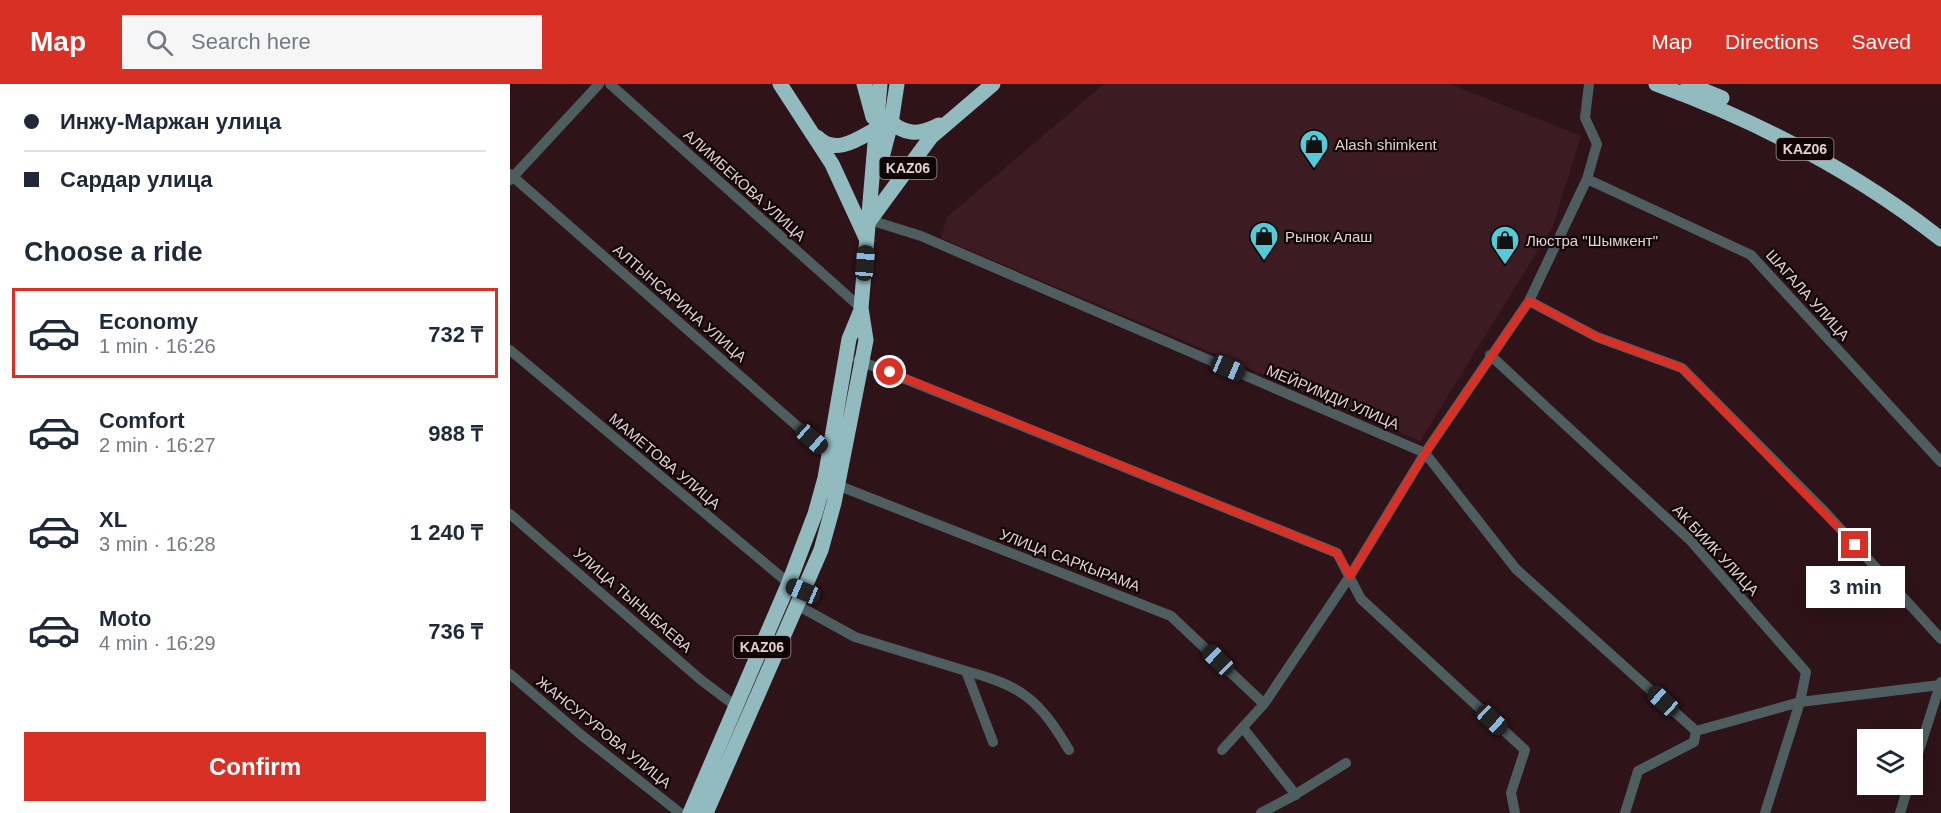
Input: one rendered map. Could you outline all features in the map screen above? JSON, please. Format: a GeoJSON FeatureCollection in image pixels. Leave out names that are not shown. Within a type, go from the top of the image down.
{"type":"FeatureCollection","features":[{"type":"Feature","properties":{"kind":"highway"},"geometry":{"type":"LineString","coordinates":[[780,84],[837,174],[867,240]]}},
{"type":"Feature","properties":{"kind":"highway"},"geometry":{"type":"LineString","coordinates":[[813,134],[821,142],[841,146],[876,129],[864,84]]}},
{"type":"Feature","properties":{"kind":"highway","name":"KАZ06"},"geometry":{"type":"LineString","coordinates":[[706,813],[821,550],[837,485],[866,340],[861,308],[873,193],[880,84]]}},
{"type":"Feature","properties":{"kind":"highway"},"geometry":{"type":"LineString","coordinates":[[873,193],[891,123],[897,84]]}},
{"type":"Feature","properties":{"kind":"highway","name":"KАZ06"},"geometry":{"type":"LineString","coordinates":[[870,220],[931,137],[993,84]]}},
{"type":"Feature","properties":{"kind":"highway","name":"KАZ06"},"geometry":{"type":"LineString","coordinates":[[1656,84],[1708,103],[1775,133],[1850,174],[1895,203],[1941,239]]}},
{"type":"Feature","properties":{"kind":"highway","name":"KАZ06"},"geometry":{"type":"LineString","coordinates":[[1688,84],[1779,124],[1855,165],[1901,194],[1941,226]]}},
{"type":"Feature","properties":{"kind":"highway"},"geometry":{"type":"LineString","coordinates":[[878,110],[891,123],[907,133],[916,134],[927,131],[950,119]]}},
{"type":"Feature","properties":{"kind":"highway","name":"KАZ06"},"geometry":{"type":"LineString","coordinates":[[690,813],[788,585],[814,514],[829,454],[849,339],[861,308]]}},
{"type":"Feature","properties":{"kind":"street"},"geometry":{"type":"LineString","coordinates":[[511,177],[599,84]]}},
{"type":"Feature","properties":{"kind":"street","name":"АЛИМБЕКОВА УЛИЦА"},"geometry":{"type":"LineString","coordinates":[[610,84],[861,308]]}},
{"type":"Feature","properties":{"kind":"street"},"geometry":{"type":"LineString","coordinates":[[1222,750],[1264,704],[1350,576],[1425,453],[1529,301],[1587,179],[1597,144],[1585,118],[1589,84]]}},
{"type":"Feature","properties":{"kind":"street","name":"АЛТЫНСАРИНА УЛИЦА"},"geometry":{"type":"LineString","coordinates":[[511,177],[829,454]]}},
{"type":"Feature","properties":{"kind":"street","name":"ШАГАЛА УЛИЦА"},"geometry":{"type":"LineString","coordinates":[[1587,179],[1751,255],[1941,462]]}},
{"type":"Feature","properties":{"kind":"street","name":"МЕЙРИМДИ УЛИЦА"},"geometry":{"type":"LineString","coordinates":[[870,220],[921,236],[1425,453],[1516,569],[1696,731]]}},
{"type":"Feature","properties":{"kind":"street"},"geometry":{"type":"LineString","coordinates":[[1529,301],[1597,337],[1682,368],[1826,513],[1941,639]]}},
{"type":"Feature","properties":{"kind":"street","name":"МАМЕТОВА УЛИЦА"},"geometry":{"type":"LineString","coordinates":[[510,350],[788,585],[800,598],[855,637],[1002,681],[1028,695],[1044,711],[1069,750]]}},
{"type":"Feature","properties":{"kind":"street","name":"АК БИИК УЛИЦА"},"geometry":{"type":"LineString","coordinates":[[1490,355],[1536,395],[1690,540],[1806,672],[1800,702],[1765,813]]}},
{"type":"Feature","properties":{"kind":"street"},"geometry":{"type":"LineString","coordinates":[[846,357],[862,361],[1337,553],[1361,599],[1525,750],[1511,793],[1515,813]]}},
{"type":"Feature","properties":{"kind":"street","name":"УЛИЦА САРКЫРАМА"},"geometry":{"type":"LineString","coordinates":[[837,485],[1171,616],[1264,704]]}},
{"type":"Feature","properties":{"kind":"street","name":"УЛИЦА ТЫНЫБАЕВА"},"geometry":{"type":"LineString","coordinates":[[510,514],[701,680],[737,707]]}},
{"type":"Feature","properties":{"kind":"street"},"geometry":{"type":"LineString","coordinates":[[966,670],[993,742]]}},
{"type":"Feature","properties":{"kind":"street","name":"ЖАНСУГУРОВА УЛИЦА"},"geometry":{"type":"LineString","coordinates":[[510,674],[580,734],[680,813]]}},
{"type":"Feature","properties":{"kind":"street"},"geometry":{"type":"LineString","coordinates":[[1625,813],[1638,771],[1694,742],[1696,731],[1800,702],[1940,683],[1923,737]]}},
{"type":"Feature","properties":{"kind":"street"},"geometry":{"type":"LineString","coordinates":[[1243,728],[1296,795]]}},
{"type":"Feature","properties":{"kind":"street"},"geometry":{"type":"LineString","coordinates":[[1261,813],[1296,795],[1346,763]]}},
{"type":"Feature","properties":{"kind":"street"},"geometry":{"type":"LineString","coordinates":[[1900,813],[1906,795]]}},
{"type":"Feature","properties":{"kind":"shaded area","name":"Рынок Алаш"},"geometry":{"type":"Polygon","coordinates":[[[1104,84],[1450,84],[1581,136],[1553,226],[1420,441],[941,238],[947,217],[1104,84]]]}},
{"type":"Feature","properties":{"kind":"place","name":"Alash shimkent"},"geometry":{"type":"Point","coordinates":[1314,170]}},
{"type":"Feature","properties":{"kind":"place","name":"Рынок Алаш"},"geometry":{"type":"Point","coordinates":[1264,262]}},
{"type":"Feature","properties":{"kind":"place","name":"Люстра \"Шымкент\""},"geometry":{"type":"Point","coordinates":[1505,266]}},
{"type":"Feature","properties":{"kind":"route"},"geometry":{"type":"LineString","coordinates":[[890,372],[1337,553],[1350,576],[1425,453],[1529,301],[1597,337],[1682,368],[1855,545]]}}]}
